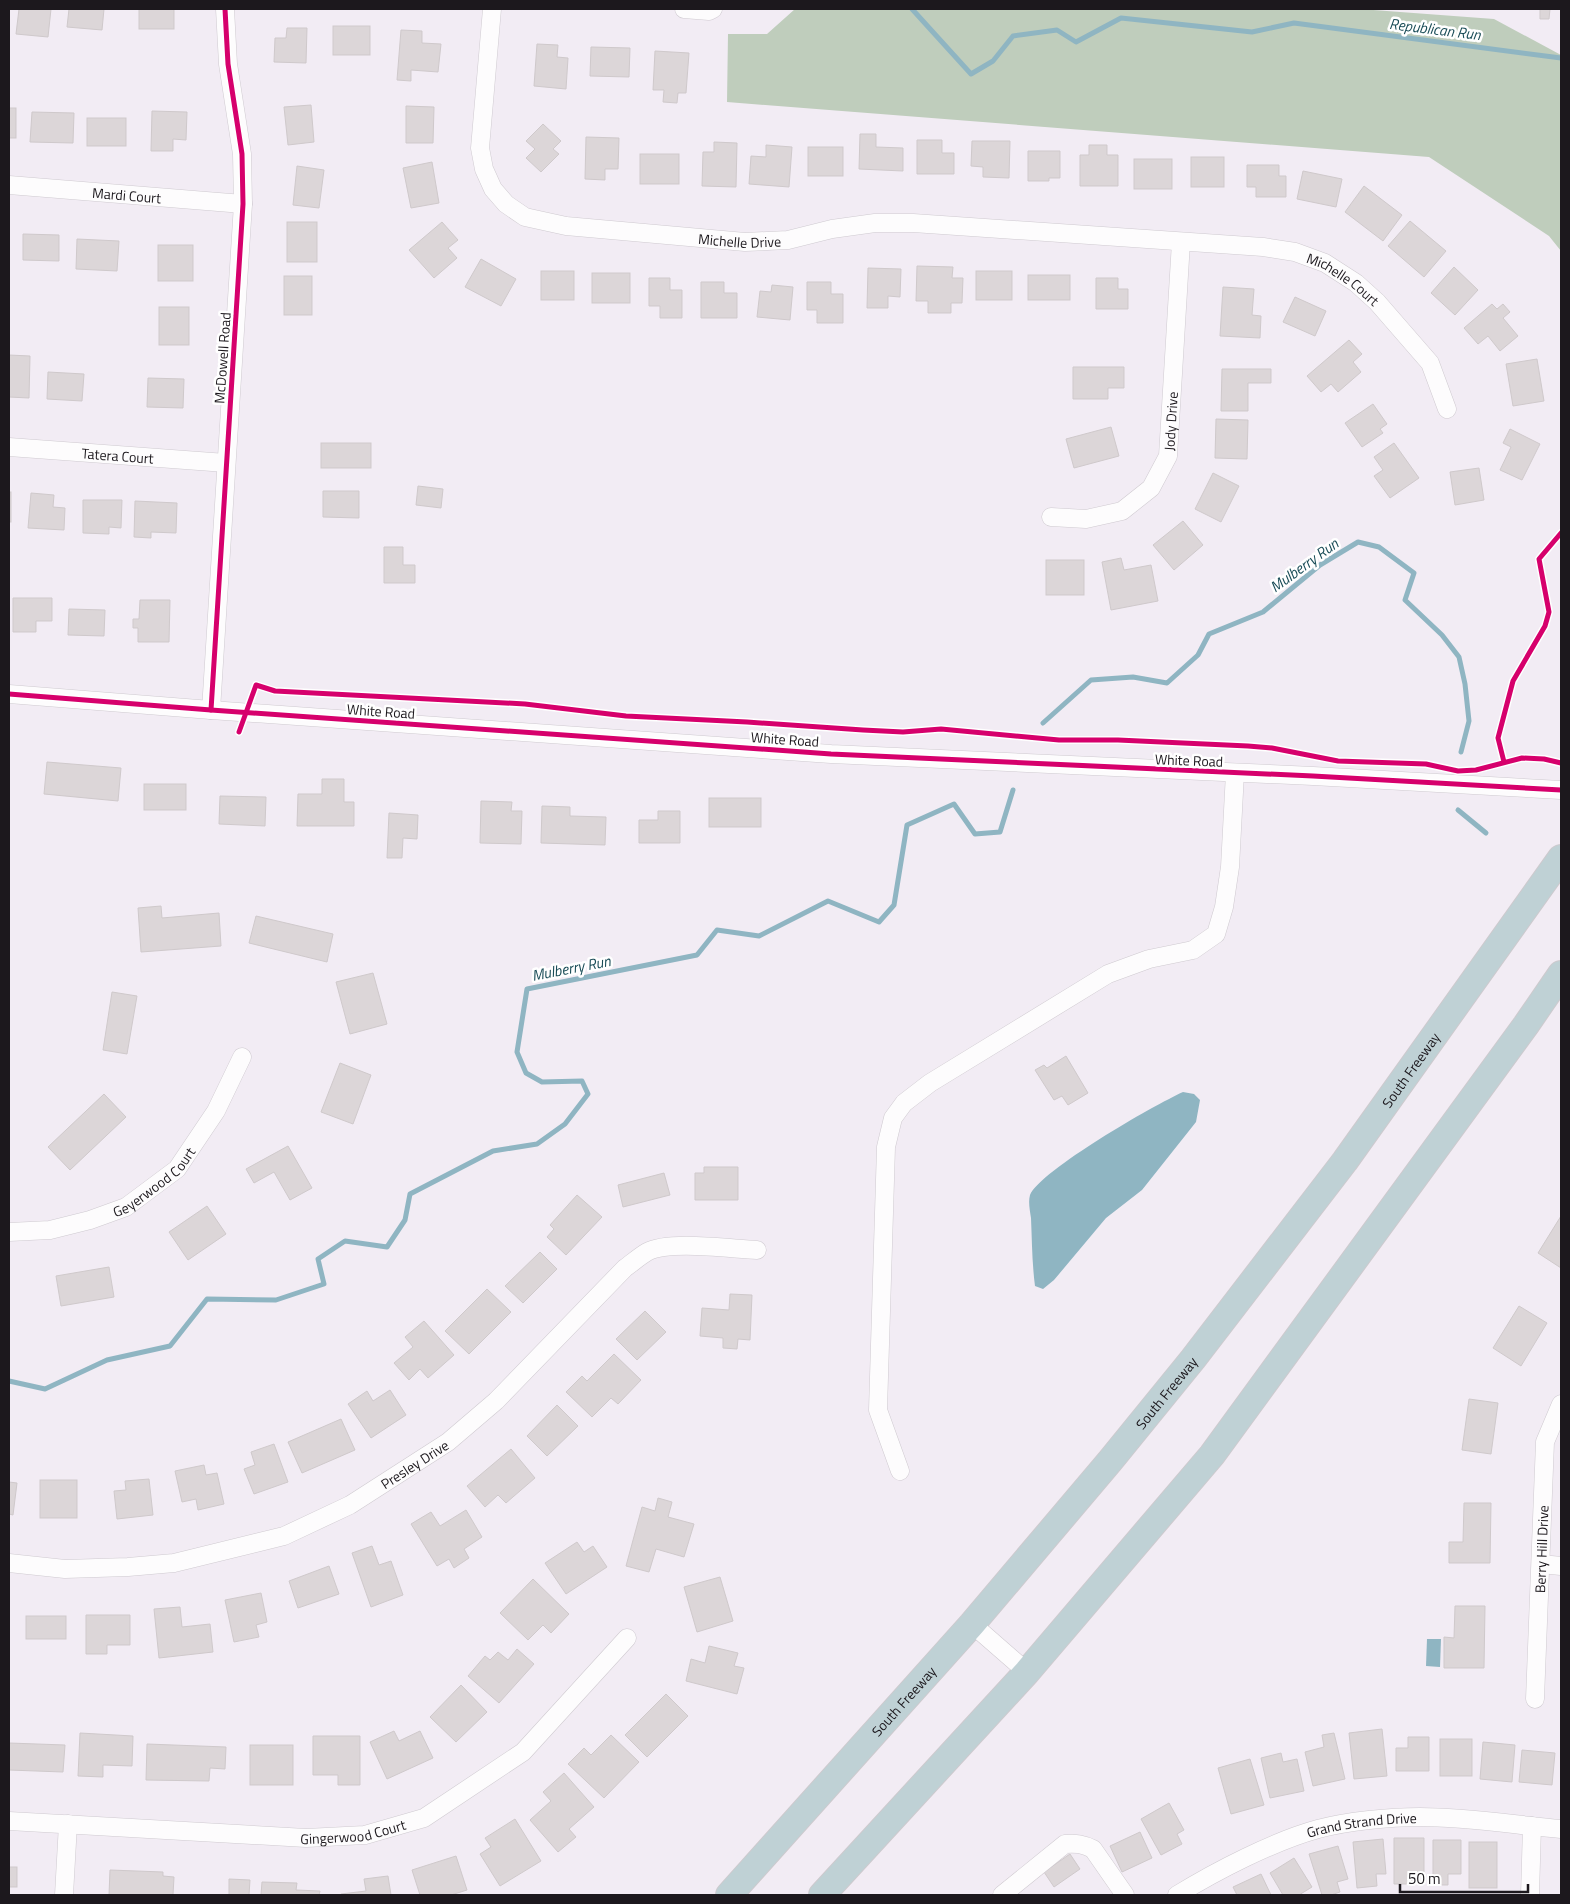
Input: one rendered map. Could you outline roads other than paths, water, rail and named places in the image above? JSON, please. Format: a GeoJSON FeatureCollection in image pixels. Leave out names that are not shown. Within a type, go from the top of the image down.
{"type":"FeatureCollection","features":[{"type":"Feature","properties":{"kind":"highway","name":"South Freeway"},"geometry":{"type":"LineString","coordinates":[[730,1895],[972,1624],[1110,1461],[1192,1359],[1345,1161],[1561,858]]}},
{"type":"Feature","properties":{"kind":"highway"},"geometry":{"type":"LineString","coordinates":[[822,1895],[1027,1672],[1212,1455],[1526,1025],[1561,974]]}},
{"type":"Feature","properties":{"kind":"street","name":"McDowell Road"},"geometry":{"type":"LineString","coordinates":[[211,710],[244,204],[242,154],[227,56],[225,9]]}},
{"type":"Feature","properties":{"kind":"street","name":"Michelle Drive"},"geometry":{"type":"LineString","coordinates":[[492,9],[480,148],[484,169],[493,189],[506,204],[525,217],[566,226],[745,242],[788,240],[832,229],[875,223],[913,223],[1181,242]]}},
{"type":"Feature","properties":{"kind":"street"},"geometry":{"type":"LineString","coordinates":[[684,9],[711,10]]}},
{"type":"Feature","properties":{"kind":"street","name":"Mardi Court"},"geometry":{"type":"LineString","coordinates":[[9,185],[244,204]]}},
{"type":"Feature","properties":{"kind":"street","name":"Michelle Court"},"geometry":{"type":"LineString","coordinates":[[1181,242],[1262,247],[1295,252],[1325,263],[1356,282],[1377,302],[1430,363],[1447,409]]}},
{"type":"Feature","properties":{"kind":"street","name":"Jody Drive"},"geometry":{"type":"LineString","coordinates":[[1052,517],[1086,519],[1122,511],[1151,488],[1168,456],[1181,242]]}},
{"type":"Feature","properties":{"kind":"street","name":"Tatera Court"},"geometry":{"type":"LineString","coordinates":[[9,447],[226,463]]}},
{"type":"Feature","properties":{"kind":"street","name":"White Road"},"geometry":{"type":"LineString","coordinates":[[9,694],[830,754],[1561,790]]}},
{"type":"Feature","properties":{"kind":"street"},"geometry":{"type":"LineString","coordinates":[[900,1471],[878,1410],[886,1148],[893,1118],[904,1103],[930,1083],[1108,974],[1149,959],[1193,950],[1216,934],[1224,907],[1230,867],[1235,773]]}},
{"type":"Feature","properties":{"kind":"street","name":"Geyerwood Court"},"geometry":{"type":"LineString","coordinates":[[9,1232],[50,1230],[90,1220],[126,1207],[177,1169],[216,1111],[242,1057]]}},
{"type":"Feature","properties":{"kind":"street","name":"Presley Drive"},"geometry":{"type":"LineString","coordinates":[[9,1563],[64,1569],[174,1563],[284,1536],[350,1506],[448,1442],[496,1401],[625,1268],[648,1251],[661,1247],[676,1246],[757,1250]]}},
{"type":"Feature","properties":{"kind":"street","name":"Berry Hill Drive"},"geometry":{"type":"LineString","coordinates":[[1535,1699],[1545,1442],[1561,1404]]}},
{"type":"Feature","properties":{"kind":"street"},"geometry":{"type":"LineString","coordinates":[[1540,1564],[1561,1566]]}},
{"type":"Feature","properties":{"kind":"street"},"geometry":{"type":"LineString","coordinates":[[972,1624],[1027,1672]]}},
{"type":"Feature","properties":{"kind":"street","name":"Gingerwood Court"},"geometry":{"type":"LineString","coordinates":[[9,1820],[306,1838],[365,1835],[424,1818],[523,1752],[627,1638]]}},
{"type":"Feature","properties":{"kind":"street","name":"Grand Strand Drive"},"geometry":{"type":"LineString","coordinates":[[1177,1895],[1257,1853],[1319,1828],[1387,1818],[1421,1817],[1561,1829]]}},
{"type":"Feature","properties":{"kind":"street"},"geometry":{"type":"LineString","coordinates":[[64,1895],[68,1824]]}},
{"type":"Feature","properties":{"kind":"street"},"geometry":{"type":"LineString","coordinates":[[1530,1895],[1532,1826]]}},
{"type":"Feature","properties":{"kind":"street"},"geometry":{"type":"LineString","coordinates":[[1002,1895],[1065,1844],[1075,1843],[1085,1844],[1093,1849],[1125,1895]]}},
{"type":"Feature","properties":{"kind":"water"},"geometry":{"type":"Polygon","coordinates":[[[1183,1092],[1194,1094],[1200,1100],[1196,1122],[1142,1190],[1106,1218],[1054,1280],[1043,1289],[1035,1286],[1030,1195],[1054,1170],[1076,1155],[1148,1110],[1183,1092]]]}},
{"type":"Feature","properties":{"kind":"water"},"geometry":{"type":"Polygon","coordinates":[[[1427,1639],[1441,1639],[1440,1667],[1426,1666],[1427,1639]]]}},
{"type":"Feature","properties":{"kind":"waterway","name":"Republican Run"},"geometry":{"type":"LineString","coordinates":[[912,9],[971,74],[993,61],[1013,36],[1057,30],[1076,42],[1121,18],[1252,32],[1294,23],[1561,58]]}},
{"type":"Feature","properties":{"kind":"waterway","name":"Mulberry Run"},"geometry":{"type":"LineString","coordinates":[[1043,723],[1091,680],[1133,677],[1167,683],[1198,655],[1209,634],[1263,612],[1320,565],[1358,542],[1379,547],[1414,573],[1405,600],[1442,635],[1459,657],[1465,684],[1469,721],[1461,752]]}},
{"type":"Feature","properties":{"kind":"waterway","name":"Mulberry Run"},"geometry":{"type":"LineString","coordinates":[[9,1381],[45,1389],[107,1360],[170,1346],[207,1299],[276,1300],[324,1284],[318,1259],[345,1241],[387,1247],[405,1220],[410,1194],[493,1151],[537,1144],[565,1124],[588,1094],[582,1081],[542,1082],[526,1073],[517,1052],[527,989],[697,955],[717,930],[759,936],[828,901],[879,922],[894,905],[907,825],[954,804],[975,834],[1000,832],[1013,790]]}},
{"type":"Feature","properties":{"kind":"waterway","name":"Mulberry Run"},"geometry":{"type":"LineString","coordinates":[[1458,810],[1486,833]]}}]}
